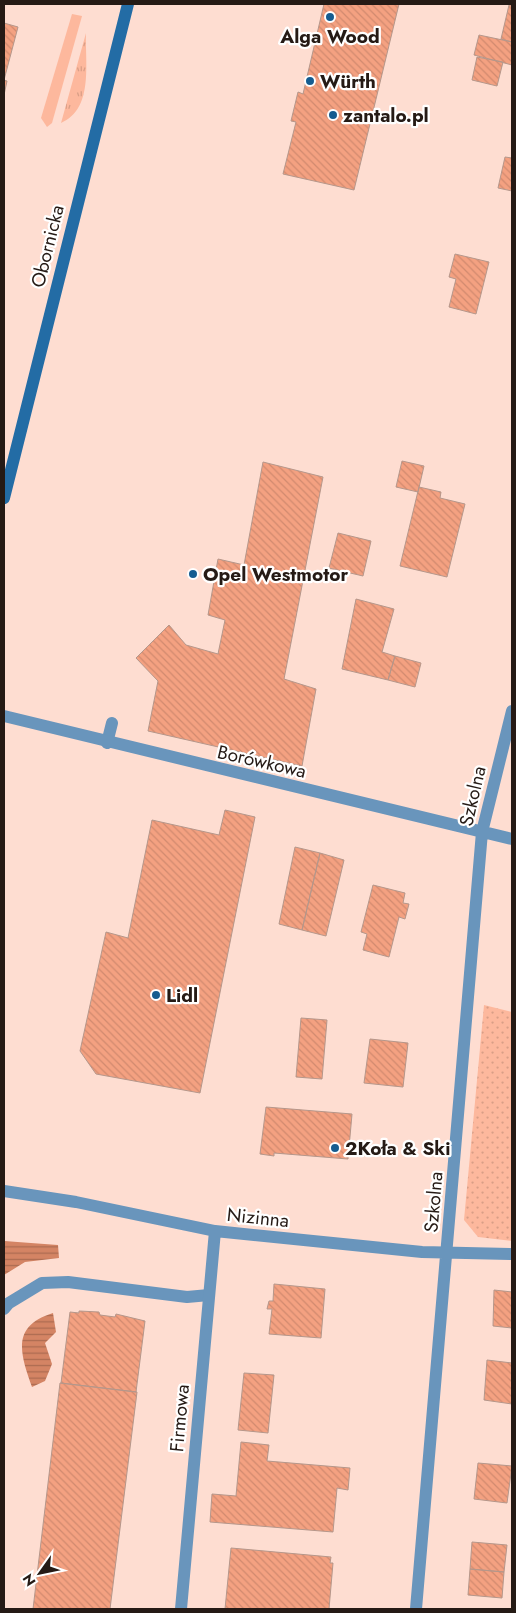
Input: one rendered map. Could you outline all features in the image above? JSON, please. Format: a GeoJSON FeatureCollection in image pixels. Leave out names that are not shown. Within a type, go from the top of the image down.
{"type":"FeatureCollection","features":[{"type":"Feature","properties":{"kind":"main road","name":"Obornicka"},"geometry":{"type":"LineString","coordinates":[[4,498],[128,4]]}},
{"type":"Feature","properties":{"kind":"street","name":"Szkolna"},"geometry":{"type":"LineString","coordinates":[[416,1609],[448,1251],[482,832],[512,711]]}},
{"type":"Feature","properties":{"kind":"street","name":"Borówkowa"},"geometry":{"type":"LineString","coordinates":[[4,716],[108,743],[512,840]]}},
{"type":"Feature","properties":{"kind":"street"},"geometry":{"type":"LineString","coordinates":[[108,743],[112,723]]}},
{"type":"Feature","properties":{"kind":"street","name":"Nizinna"},"geometry":{"type":"LineString","coordinates":[[4,1191],[76,1202],[215,1231],[422,1252],[448,1251],[512,1254]]}},
{"type":"Feature","properties":{"kind":"street","name":"Firmowa"},"geometry":{"type":"LineString","coordinates":[[181,1609],[215,1231]]}},
{"type":"Feature","properties":{"kind":"street"},"geometry":{"type":"LineString","coordinates":[[4,1309],[9,1303],[42,1283],[68,1282],[187,1297],[209,1295]]}},
{"type":"Feature","properties":{"kind":"green space"},"geometry":{"type":"Polygon","coordinates":[[[72,14],[82,16],[52,123],[47,127],[41,118],[72,14]]]}},
{"type":"Feature","properties":{"kind":"green space"},"geometry":{"type":"Polygon","coordinates":[[[86,33],[86,84],[83,96],[79,107],[72,116],[61,123],[86,33]]]}},
{"type":"Feature","properties":{"kind":"green space"},"geometry":{"type":"Polygon","coordinates":[[[484,1005],[512,1012],[512,1241],[478,1237],[464,1220],[484,1005]]]}},
{"type":"Feature","properties":{"kind":"shaded area"},"geometry":{"type":"Polygon","coordinates":[[[4,1241],[58,1245],[59,1258],[25,1262],[4,1275],[4,1241]]]}},
{"type":"Feature","properties":{"kind":"shaded area"},"geometry":{"type":"Polygon","coordinates":[[[53,1313],[56,1332],[45,1343],[52,1364],[45,1381],[32,1387],[24,1363],[22,1342],[30,1325],[53,1313]]]}},
{"type":"Feature","properties":{"kind":"building"},"geometry":{"type":"Polygon","coordinates":[[[324,4],[399,4],[354,190],[283,174],[296,122],[291,121],[298,92],[303,94],[324,4]]]}},
{"type":"Feature","properties":{"kind":"building"},"geometry":{"type":"Polygon","coordinates":[[[509,5],[512,5],[512,42],[501,39],[509,5]]]}},
{"type":"Feature","properties":{"kind":"building"},"geometry":{"type":"Polygon","coordinates":[[[4,23],[18,27],[4,80],[4,23]]]}},
{"type":"Feature","properties":{"kind":"building"},"geometry":{"type":"Polygon","coordinates":[[[479,35],[512,42],[512,65],[474,55],[479,35]]]}},
{"type":"Feature","properties":{"kind":"building"},"geometry":{"type":"Polygon","coordinates":[[[477,57],[503,62],[497,86],[472,80],[477,57]]]}},
{"type":"Feature","properties":{"kind":"building"},"geometry":{"type":"Polygon","coordinates":[[[4,80],[7,81],[4,95],[4,80]]]}},
{"type":"Feature","properties":{"kind":"building"},"geometry":{"type":"Polygon","coordinates":[[[505,157],[512,158],[512,191],[498,188],[505,157]]]}},
{"type":"Feature","properties":{"kind":"building"},"geometry":{"type":"Polygon","coordinates":[[[455,254],[489,262],[476,314],[449,307],[456,279],[449,277],[455,254]]]}},
{"type":"Feature","properties":{"kind":"building"},"geometry":{"type":"Polygon","coordinates":[[[402,461],[424,466],[418,492],[396,487],[402,461]]]}},
{"type":"Feature","properties":{"kind":"building"},"geometry":{"type":"Polygon","coordinates":[[[263,462],[323,477],[284,679],[316,689],[302,766],[148,731],[158,681],[136,658],[169,625],[186,645],[218,654],[225,620],[208,615],[218,559],[244,565],[263,462]]]}},
{"type":"Feature","properties":{"kind":"building"},"geometry":{"type":"Polygon","coordinates":[[[419,487],[441,492],[440,498],[465,504],[447,577],[400,566],[419,487]]]}},
{"type":"Feature","properties":{"kind":"building"},"geometry":{"type":"Polygon","coordinates":[[[338,533],[371,541],[363,576],[329,568],[338,533]]]}},
{"type":"Feature","properties":{"kind":"building"},"geometry":{"type":"Polygon","coordinates":[[[356,599],[394,609],[382,652],[395,656],[388,680],[342,669],[356,599]]]}},
{"type":"Feature","properties":{"kind":"building"},"geometry":{"type":"Polygon","coordinates":[[[395,656],[421,663],[415,687],[388,680],[395,656]]]}},
{"type":"Feature","properties":{"kind":"building","name":"Lidl"},"geometry":{"type":"Polygon","coordinates":[[[225,810],[255,817],[200,1093],[96,1074],[80,1051],[106,932],[128,938],[152,820],[219,835],[225,810]]]}},
{"type":"Feature","properties":{"kind":"building"},"geometry":{"type":"Polygon","coordinates":[[[295,847],[320,853],[302,930],[279,924],[295,847]]]}},
{"type":"Feature","properties":{"kind":"building"},"geometry":{"type":"Polygon","coordinates":[[[320,853],[344,860],[326,936],[302,930],[320,853]]]}},
{"type":"Feature","properties":{"kind":"building"},"geometry":{"type":"Polygon","coordinates":[[[373,885],[405,893],[403,903],[409,904],[405,919],[399,917],[389,957],[363,950],[367,934],[361,932],[373,885]]]}},
{"type":"Feature","properties":{"kind":"building"},"geometry":{"type":"Polygon","coordinates":[[[301,1018],[327,1020],[322,1079],[296,1077],[301,1018]]]}},
{"type":"Feature","properties":{"kind":"building"},"geometry":{"type":"Polygon","coordinates":[[[370,1039],[408,1043],[403,1087],[364,1083],[370,1039]]]}},
{"type":"Feature","properties":{"kind":"building"},"geometry":{"type":"Polygon","coordinates":[[[266,1107],[352,1114],[348,1159],[274,1153],[274,1156],[260,1154],[266,1107]]]}},
{"type":"Feature","properties":{"kind":"building"},"geometry":{"type":"Polygon","coordinates":[[[274,1284],[325,1289],[321,1338],[269,1334],[272,1309],[267,1309],[269,1301],[273,1301],[274,1284]]]}},
{"type":"Feature","properties":{"kind":"building"},"geometry":{"type":"Polygon","coordinates":[[[494,1290],[512,1292],[512,1328],[493,1326],[494,1290]]]}},
{"type":"Feature","properties":{"kind":"building"},"geometry":{"type":"Polygon","coordinates":[[[79,1311],[99,1312],[100,1315],[115,1317],[116,1314],[145,1321],[136,1392],[61,1383],[70,1312],[79,1313],[79,1311]]]}},
{"type":"Feature","properties":{"kind":"building"},"geometry":{"type":"Polygon","coordinates":[[[487,1360],[512,1363],[512,1404],[484,1400],[487,1360]]]}},
{"type":"Feature","properties":{"kind":"building"},"geometry":{"type":"Polygon","coordinates":[[[244,1373],[274,1375],[268,1433],[238,1430],[244,1373]]]}},
{"type":"Feature","properties":{"kind":"building"},"geometry":{"type":"Polygon","coordinates":[[[60,1383],[137,1392],[110,1609],[33,1609],[60,1383]]]}},
{"type":"Feature","properties":{"kind":"building"},"geometry":{"type":"Polygon","coordinates":[[[241,1442],[269,1445],[267,1461],[350,1468],[348,1490],[337,1488],[333,1532],[210,1522],[212,1494],[236,1496],[241,1442]]]}},
{"type":"Feature","properties":{"kind":"building"},"geometry":{"type":"Polygon","coordinates":[[[478,1463],[512,1466],[507,1503],[474,1499],[478,1463]]]}},
{"type":"Feature","properties":{"kind":"building"},"geometry":{"type":"Polygon","coordinates":[[[472,1542],[507,1545],[504,1572],[470,1569],[472,1542]]]}},
{"type":"Feature","properties":{"kind":"building"},"geometry":{"type":"Polygon","coordinates":[[[231,1548],[331,1557],[330,1563],[333,1563],[329,1609],[225,1609],[231,1548]]]}},
{"type":"Feature","properties":{"kind":"building"},"geometry":{"type":"Polygon","coordinates":[[[470,1569],[504,1572],[502,1598],[468,1595],[470,1569]]]}},
{"type":"Feature","properties":{"kind":"place","name":"Alga Wood"},"geometry":{"type":"Point","coordinates":[330,17]}},
{"type":"Feature","properties":{"kind":"place","name":"Würth"},"geometry":{"type":"Point","coordinates":[310,81]}},
{"type":"Feature","properties":{"kind":"place","name":"zantalo.pl"},"geometry":{"type":"Point","coordinates":[333,115]}},
{"type":"Feature","properties":{"kind":"place","name":"Opel Westmotor"},"geometry":{"type":"Point","coordinates":[193,574]}},
{"type":"Feature","properties":{"kind":"place","name":"Lidl"},"geometry":{"type":"Point","coordinates":[156,995]}},
{"type":"Feature","properties":{"kind":"place","name":"2Koła & Ski"},"geometry":{"type":"Point","coordinates":[335,1148]}}]}
